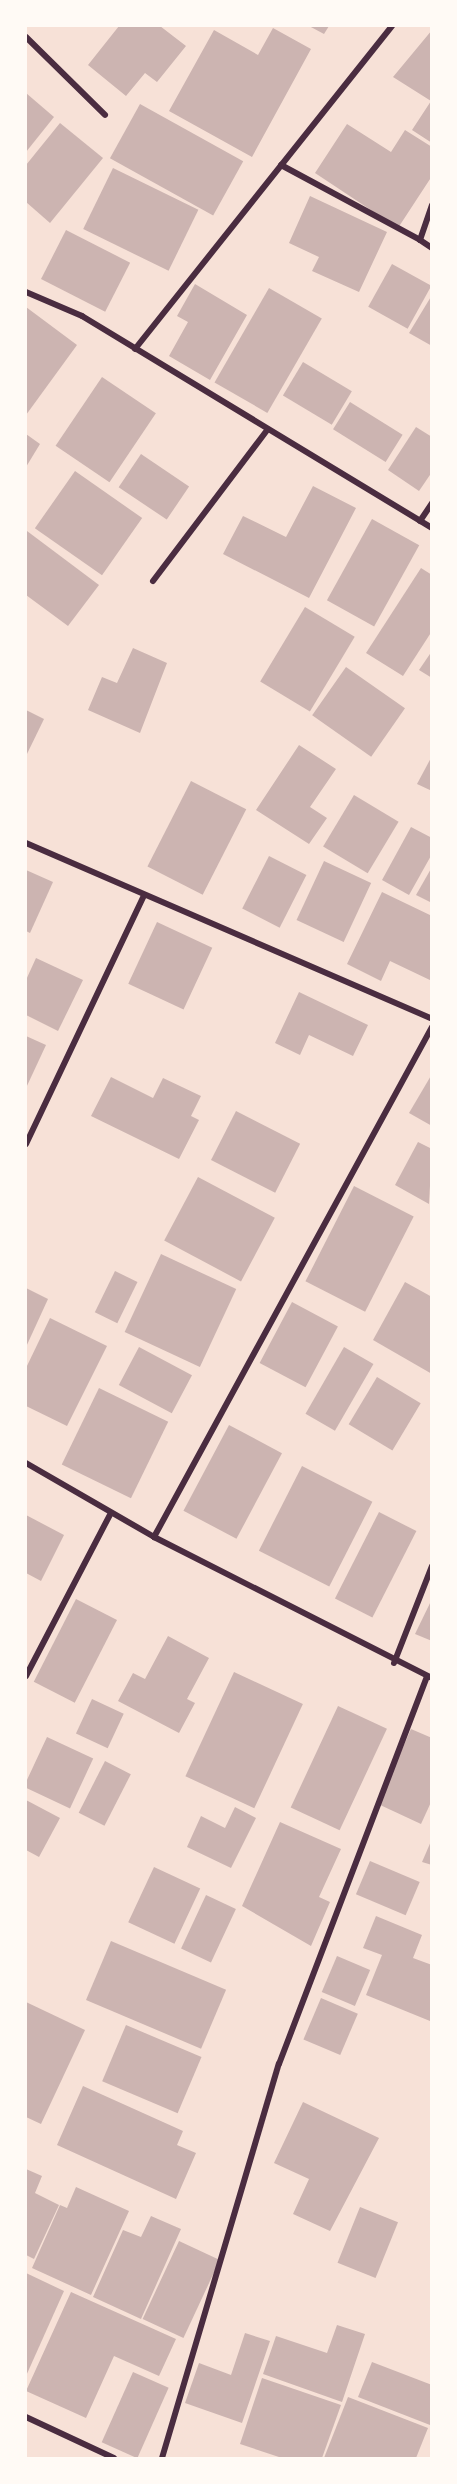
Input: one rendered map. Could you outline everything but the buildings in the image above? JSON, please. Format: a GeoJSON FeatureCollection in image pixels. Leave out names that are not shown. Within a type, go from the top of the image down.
{"type":"FeatureCollection","features":[{"type":"Feature","properties":{"kind":"street"},"geometry":{"type":"LineString","coordinates":[[135,349],[392,26]]}},
{"type":"Feature","properties":{"kind":"street"},"geometry":{"type":"LineString","coordinates":[[26,37],[105,115]]}},
{"type":"Feature","properties":{"kind":"street"},"geometry":{"type":"LineString","coordinates":[[281,165],[432,248]]}},
{"type":"Feature","properties":{"kind":"street"},"geometry":{"type":"LineString","coordinates":[[420,240],[432,205]]}},
{"type":"Feature","properties":{"kind":"street"},"geometry":{"type":"LineString","coordinates":[[26,292],[82,316],[432,528]]}},
{"type":"Feature","properties":{"kind":"street"},"geometry":{"type":"LineString","coordinates":[[153,582],[267,429]]}},
{"type":"Feature","properties":{"kind":"street"},"geometry":{"type":"LineString","coordinates":[[420,521],[432,503]]}},
{"type":"Feature","properties":{"kind":"street"},"geometry":{"type":"LineString","coordinates":[[26,843],[432,1019]]}},
{"type":"Feature","properties":{"kind":"street"},"geometry":{"type":"LineString","coordinates":[[26,1144],[144,896]]}},
{"type":"Feature","properties":{"kind":"street"},"geometry":{"type":"LineString","coordinates":[[154,1536],[432,1027]]}},
{"type":"Feature","properties":{"kind":"street"},"geometry":{"type":"LineString","coordinates":[[26,1463],[154,1536],[394,1663],[429,1677],[279,2064],[162,2458]]}},
{"type":"Feature","properties":{"kind":"street"},"geometry":{"type":"LineString","coordinates":[[26,1676],[111,1513]]}},
{"type":"Feature","properties":{"kind":"street"},"geometry":{"type":"LineString","coordinates":[[394,1663],[432,1566]]}},
{"type":"Feature","properties":{"kind":"street"},"geometry":{"type":"LineString","coordinates":[[26,2417],[114,2458]]}}]}
